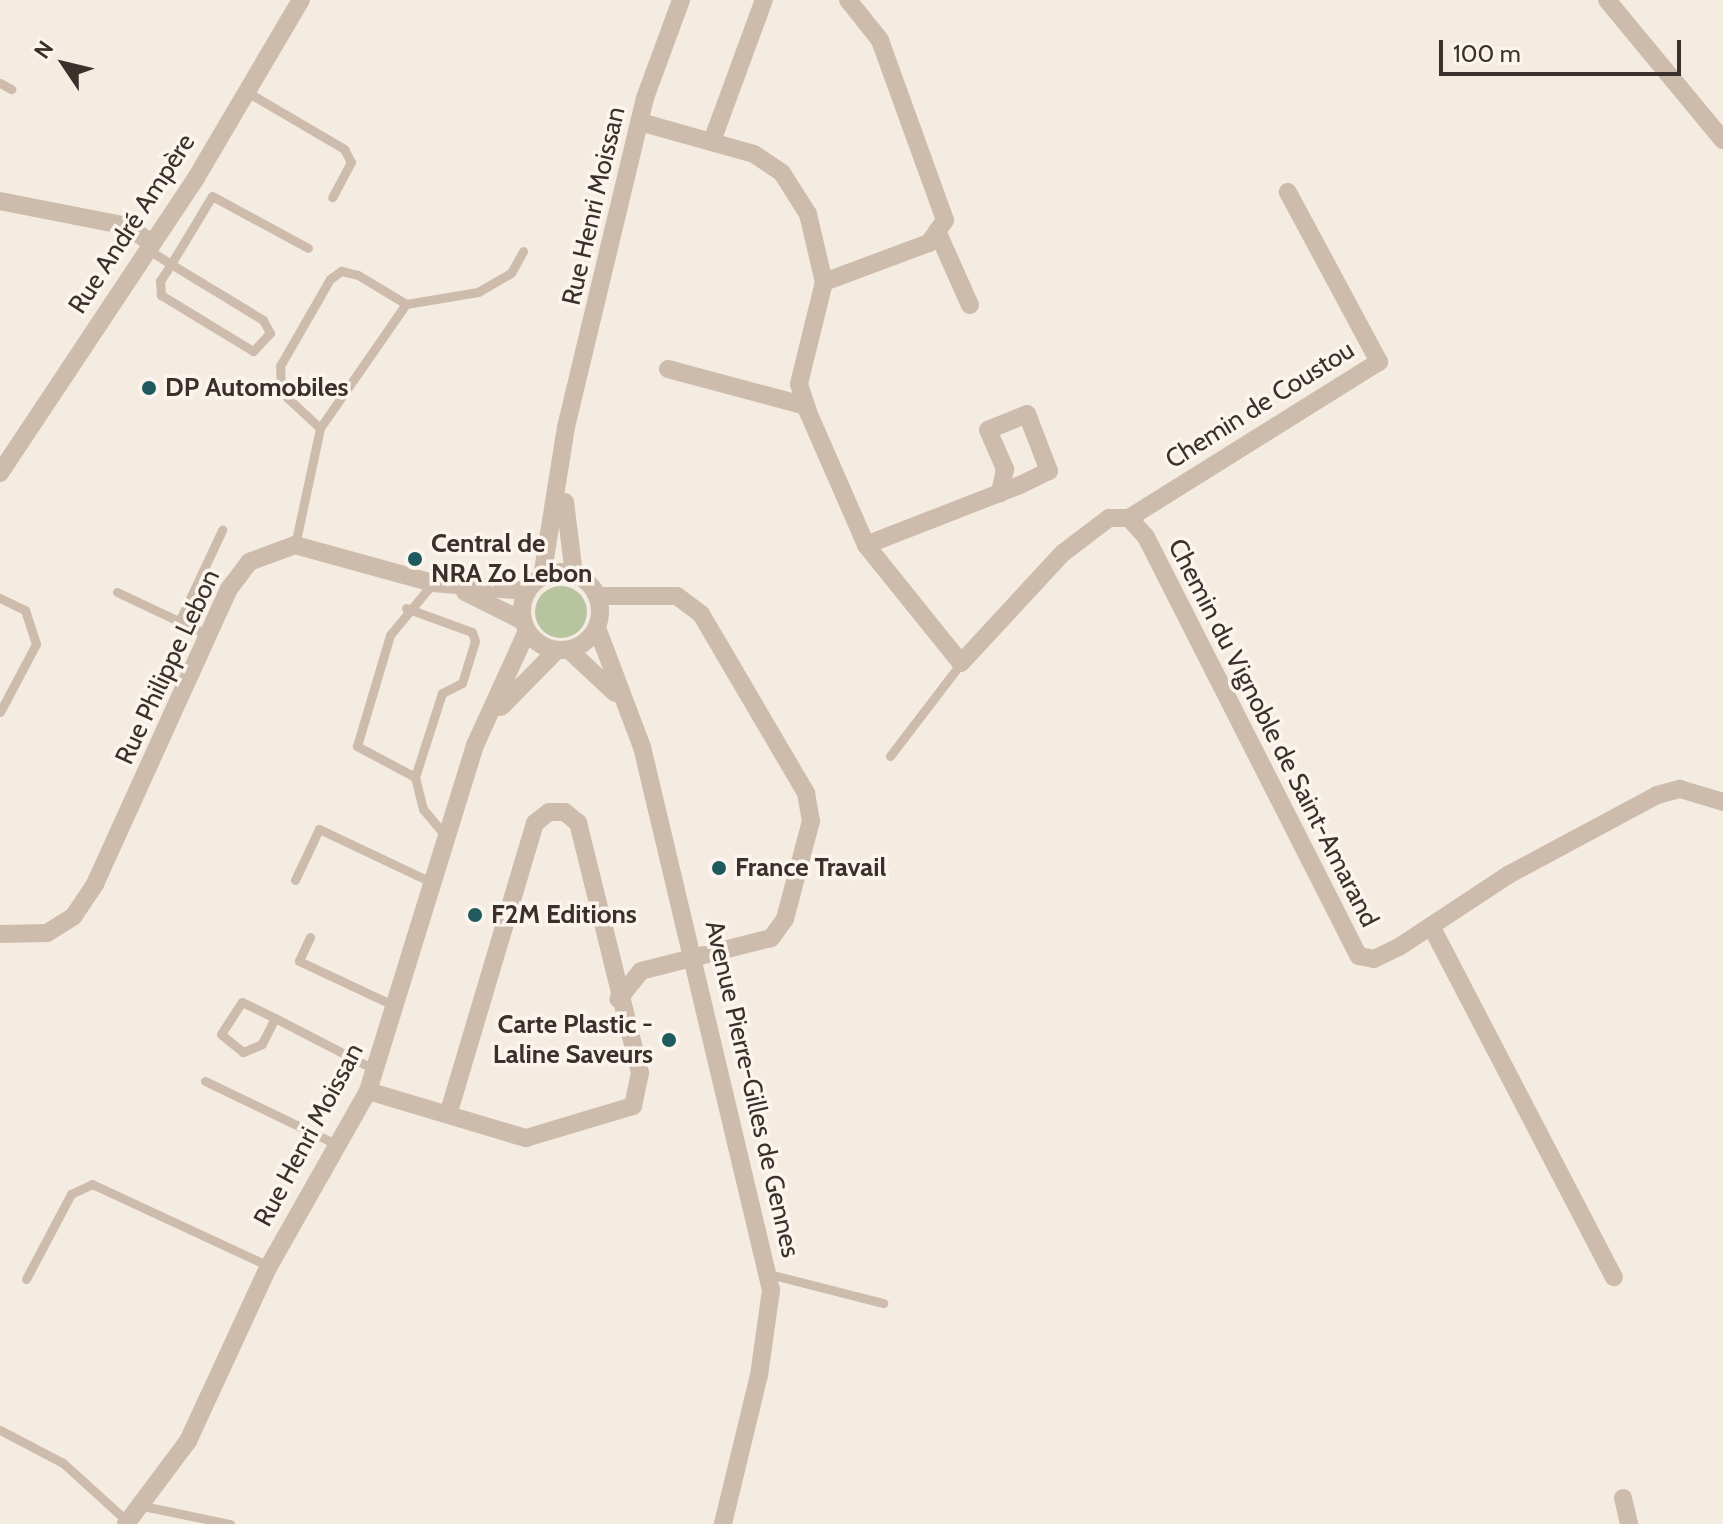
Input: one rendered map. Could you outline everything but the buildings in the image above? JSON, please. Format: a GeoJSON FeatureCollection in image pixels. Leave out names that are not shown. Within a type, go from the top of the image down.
{"type":"FeatureCollection","features":[{"type":"Feature","properties":{"kind":"street","name":"Rue André Ampère"},"geometry":{"type":"LineString","coordinates":[[0,473],[247,92],[301,0]]}},
{"type":"Feature","properties":{"kind":"street","name":"Rue Henri Moissan"},"geometry":{"type":"LineString","coordinates":[[542,577],[566,427],[640,122],[681,0]]}},
{"type":"Feature","properties":{"kind":"street"},"geometry":{"type":"LineString","coordinates":[[712,141],[764,0]]}},
{"type":"Feature","properties":{"kind":"street"},"geometry":{"type":"LineString","coordinates":[[824,282],[929,243],[945,220],[880,40],[848,0]]}},
{"type":"Feature","properties":{"kind":"street"},"geometry":{"type":"LineString","coordinates":[[1607,0],[1723,140]]}},
{"type":"Feature","properties":{"kind":"street"},"geometry":{"type":"LineString","coordinates":[[640,122],[754,154],[782,173],[808,214],[824,282],[799,384],[806,406],[866,545],[961,663],[1063,553],[1109,518],[1129,518]]}},
{"type":"Feature","properties":{"kind":"street","name":"Chemin de Coustou"},"geometry":{"type":"LineString","coordinates":[[1129,518],[1379,362],[1288,192]]}},
{"type":"Feature","properties":{"kind":"street"},"geometry":{"type":"LineString","coordinates":[[0,201],[127,226],[149,246]]}},
{"type":"Feature","properties":{"kind":"street"},"geometry":{"type":"LineString","coordinates":[[937,231],[970,305]]}},
{"type":"Feature","properties":{"kind":"street"},"geometry":{"type":"LineString","coordinates":[[668,369],[806,406]]}},
{"type":"Feature","properties":{"kind":"street","name":"Rue Henri Moissan"},"geometry":{"type":"LineString","coordinates":[[566,427],[564,543],[574,574]]}},
{"type":"Feature","properties":{"kind":"street"},"geometry":{"type":"LineString","coordinates":[[866,545],[1000,493]]}},
{"type":"Feature","properties":{"kind":"street","name":"Chemin du Vignoble de Saint-Amarand"},"geometry":{"type":"LineString","coordinates":[[1129,518],[1146,537],[1345,940],[1359,956],[1374,959],[1657,795],[1680,789],[1723,802]]}},
{"type":"Feature","properties":{"kind":"street"},"geometry":{"type":"LineString","coordinates":[[295,545],[433,583],[527,591]]}},
{"type":"Feature","properties":{"kind":"street","name":"Rue Philippe Lebon"},"geometry":{"type":"LineString","coordinates":[[0,934],[47,933],[73,917],[95,884],[208,635],[249,562],[295,545]]}},
{"type":"Feature","properties":{"kind":"street"},"geometry":{"type":"LineString","coordinates":[[525,626],[527,591],[542,577],[574,574],[597,596],[677,596],[701,614],[806,793],[811,821],[785,919],[771,938],[641,971],[618,999]]}},
{"type":"Feature","properties":{"kind":"street"},"geometry":{"type":"LineString","coordinates":[[455,587],[563,650],[597,628],[597,596]]}},
{"type":"Feature","properties":{"kind":"street","name":"Rue Henri Moissan"},"geometry":{"type":"LineString","coordinates":[[127,1523],[143,1506],[188,1441],[269,1266],[377,1071],[398,1008],[445,835],[476,743],[525,626]]}},
{"type":"Feature","properties":{"kind":"street","name":"Avenue Pierre-Gilles de Gennes"},"geometry":{"type":"LineString","coordinates":[[597,628],[630,715],[696,958],[769,1274],[761,1364],[723,1524]]}},
{"type":"Feature","properties":{"kind":"street","name":"Rue Henri Moissan"},"geometry":{"type":"LineString","coordinates":[[476,743],[529,671],[563,650]]}},
{"type":"Feature","properties":{"kind":"street","name":"Avenue Pierre-Gilles de Gennes"},"geometry":{"type":"LineString","coordinates":[[563,650],[598,669],[630,715]]}},
{"type":"Feature","properties":{"kind":"street"},"geometry":{"type":"LineString","coordinates":[[368,1091],[526,1138],[633,1106],[641,1094],[640,1073],[606,952],[578,823],[549,812],[535,823],[448,1114]]}},
{"type":"Feature","properties":{"kind":"street"},"geometry":{"type":"LineString","coordinates":[[1431,926],[1614,1277]]}},
{"type":"Feature","properties":{"kind":"street"},"geometry":{"type":"LineString","coordinates":[[606,952],[641,971]]}},
{"type":"Feature","properties":{"kind":"street"},"geometry":{"type":"LineString","coordinates":[[1623,1498],[1629,1524]]}},
{"type":"Feature","properties":{"kind":"lane"},"geometry":{"type":"LineString","coordinates":[[0,83],[11,89]]}},
{"type":"Feature","properties":{"kind":"lane"},"geometry":{"type":"LineString","coordinates":[[247,92],[344,149],[351,162],[332,197]]}},
{"type":"Feature","properties":{"kind":"lane"},"geometry":{"type":"LineString","coordinates":[[149,246],[171,264],[263,320],[270,333],[265,344],[253,351],[161,295],[171,264],[212,196],[308,248]]}},
{"type":"Feature","properties":{"kind":"lane"},"geometry":{"type":"LineString","coordinates":[[320,428],[281,392],[280,366],[330,279],[341,271],[358,275],[406,304],[478,292],[511,273],[523,251]]}},
{"type":"Feature","properties":{"kind":"lane"},"geometry":{"type":"LineString","coordinates":[[295,545],[320,428],[406,304]]}},
{"type":"Feature","properties":{"kind":"lane"},"geometry":{"type":"LineString","coordinates":[[179,622],[222,530]]}},
{"type":"Feature","properties":{"kind":"lane"},"geometry":{"type":"LineString","coordinates":[[415,777],[357,746],[390,635],[406,608],[433,583]]}},
{"type":"Feature","properties":{"kind":"lane"},"geometry":{"type":"LineString","coordinates":[[117,592],[208,635]]}},
{"type":"Feature","properties":{"kind":"lane"},"geometry":{"type":"LineString","coordinates":[[0,598],[25,610],[36,644],[0,712]]}},
{"type":"Feature","properties":{"kind":"lane"},"geometry":{"type":"LineString","coordinates":[[406,608],[472,632],[475,641],[462,683],[442,693],[415,777],[423,809],[445,835]]}},
{"type":"Feature","properties":{"kind":"lane"},"geometry":{"type":"LineString","coordinates":[[890,756],[961,663]]}},
{"type":"Feature","properties":{"kind":"lane"},"geometry":{"type":"LineString","coordinates":[[295,880],[319,829],[431,882]]}},
{"type":"Feature","properties":{"kind":"lane"},"geometry":{"type":"LineString","coordinates":[[310,937],[299,961],[398,1008]]}},
{"type":"Feature","properties":{"kind":"lane"},"geometry":{"type":"LineString","coordinates":[[275,1018],[262,1044],[243,1052],[221,1034],[242,1002],[275,1018],[377,1071]]}},
{"type":"Feature","properties":{"kind":"lane"},"geometry":{"type":"LineString","coordinates":[[334,1097],[353,1058]]}},
{"type":"Feature","properties":{"kind":"lane"},"geometry":{"type":"LineString","coordinates":[[205,1081],[338,1145]]}},
{"type":"Feature","properties":{"kind":"lane"},"geometry":{"type":"LineString","coordinates":[[26,1279],[71,1194],[92,1184],[269,1266]]}},
{"type":"Feature","properties":{"kind":"lane"},"geometry":{"type":"LineString","coordinates":[[769,1274],[883,1303]]}},
{"type":"Feature","properties":{"kind":"lane"},"geometry":{"type":"LineString","coordinates":[[0,1430],[63,1463],[127,1523]]}},
{"type":"Feature","properties":{"kind":"lane"},"geometry":{"type":"LineString","coordinates":[[143,1506],[230,1524]]}},
{"type":"Feature","properties":{"kind":"green space"},"geometry":{"type":"Polygon","coordinates":[[[561,586],[580,593],[587,612],[580,631],[561,638],[542,631],[535,612],[542,593],[561,586]]]}},
{"type":"Feature","properties":{"kind":"place","name":"DP Automobiles"},"geometry":{"type":"Point","coordinates":[149,388]}},
{"type":"Feature","properties":{"kind":"place","name":"Central de NRA Zo Lebon"},"geometry":{"type":"Point","coordinates":[415,559]}},
{"type":"Feature","properties":{"kind":"place","name":"France Travail"},"geometry":{"type":"Point","coordinates":[719,868]}},
{"type":"Feature","properties":{"kind":"place","name":"F2M Editions"},"geometry":{"type":"Point","coordinates":[475,915]}},
{"type":"Feature","properties":{"kind":"place","name":"Carte Plastic - Laline Saveurs"},"geometry":{"type":"Point","coordinates":[669,1040]}}]}
